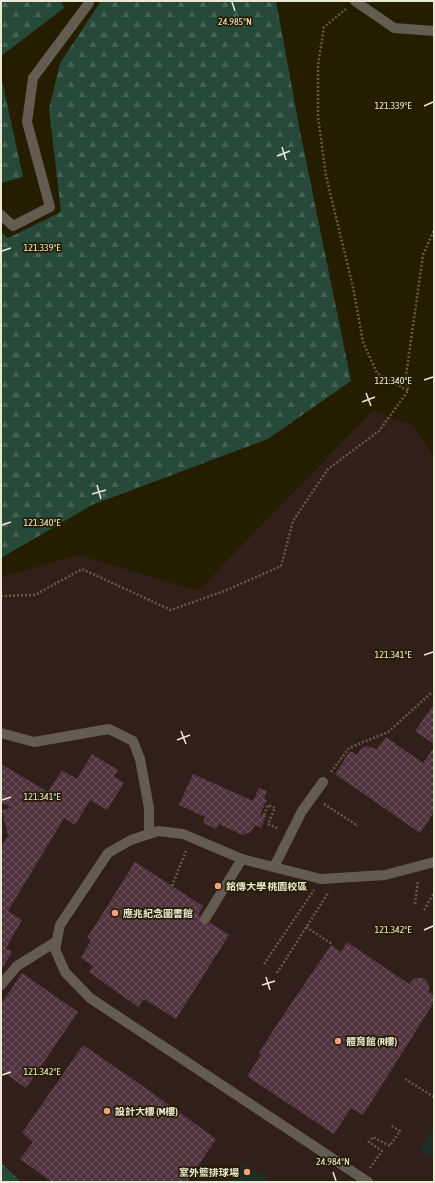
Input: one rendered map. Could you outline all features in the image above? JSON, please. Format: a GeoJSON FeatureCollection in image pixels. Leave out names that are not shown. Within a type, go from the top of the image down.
{"type":"FeatureCollection","features":[{"type":"Feature","properties":{"kind":"street"},"geometry":{"type":"LineString","coordinates":[[1,215],[13,226],[50,207],[27,122],[33,78],[90,3],[88,1]]}},
{"type":"Feature","properties":{"kind":"street"},"geometry":{"type":"LineString","coordinates":[[355,1],[394,28],[434,31]]}},
{"type":"Feature","properties":{"kind":"street"},"geometry":{"type":"LineString","coordinates":[[1,733],[34,742],[108,729],[133,741],[140,759],[149,808],[149,834]]}},
{"type":"Feature","properties":{"kind":"street"},"geometry":{"type":"LineString","coordinates":[[274,867],[302,811],[323,782]]}},
{"type":"Feature","properties":{"kind":"street"},"geometry":{"type":"LineString","coordinates":[[365,1180],[90,998],[65,972],[55,948],[60,925],[108,853],[132,840],[158,831],[183,834],[242,859],[321,879],[385,875],[434,862]]}},
{"type":"Feature","properties":{"kind":"street"},"geometry":{"type":"LineString","coordinates":[[205,919],[242,859]]}},
{"type":"Feature","properties":{"kind":"street"},"geometry":{"type":"LineString","coordinates":[[1,985],[17,966],[57,941]]}},
{"type":"Feature","properties":{"kind":"path"},"geometry":{"type":"LineString","coordinates":[[355,1],[324,27],[318,65],[319,125],[326,176],[353,287],[363,342],[377,373],[408,391]]}},
{"type":"Feature","properties":{"kind":"path"},"geometry":{"type":"LineString","coordinates":[[1,596],[35,595],[82,568],[171,610],[227,590],[281,566],[293,521],[328,469],[378,431],[408,391],[406,375],[423,255],[434,230]]}},
{"type":"Feature","properties":{"kind":"path"},"geometry":{"type":"LineString","coordinates":[[323,782],[349,748],[388,732],[430,694],[434,693]]}},
{"type":"Feature","properties":{"kind":"path"},"geometry":{"type":"LineString","coordinates":[[313,797],[358,826]]}},
{"type":"Feature","properties":{"kind":"path"},"geometry":{"type":"LineString","coordinates":[[264,815],[268,805],[275,808],[268,824]]}},
{"type":"Feature","properties":{"kind":"path"},"geometry":{"type":"LineString","coordinates":[[172,886],[186,851]]}},
{"type":"Feature","properties":{"kind":"path"},"geometry":{"type":"LineString","coordinates":[[415,904],[418,881]]}},
{"type":"Feature","properties":{"kind":"path"},"geometry":{"type":"LineString","coordinates":[[264,964],[314,889]]}},
{"type":"Feature","properties":{"kind":"path"},"geometry":{"type":"LineString","coordinates":[[277,973],[328,892]]}},
{"type":"Feature","properties":{"kind":"path"},"geometry":{"type":"LineString","coordinates":[[424,910],[434,893]]}},
{"type":"Feature","properties":{"kind":"path"},"geometry":{"type":"LineString","coordinates":[[306,927],[332,944]]}},
{"type":"Feature","properties":{"kind":"path"},"geometry":{"type":"LineString","coordinates":[[405,1078],[434,1097]]}},
{"type":"Feature","properties":{"kind":"path"},"geometry":{"type":"LineString","coordinates":[[365,1180],[382,1151],[370,1142],[372,1137],[390,1146],[400,1131],[390,1125]]}},
{"type":"Feature","properties":{"kind":"shaded area","name":"銘傳大學 桃園校區"},"geometry":{"type":"Polygon","coordinates":[[[373,410],[414,426],[434,457],[434,1182],[1,1182],[1,577],[79,555],[198,591],[373,410]]]}},
{"type":"Feature","properties":{"kind":"green space"},"geometry":{"type":"Polygon","coordinates":[[[1,1],[62,1],[64,8],[1,56],[1,1]]]}},
{"type":"Feature","properties":{"kind":"green space"},"geometry":{"type":"Polygon","coordinates":[[[101,1],[276,1],[300,131],[351,381],[268,439],[92,505],[1,558],[1,232],[8,238],[61,212],[49,109],[60,63],[101,1]]]}},
{"type":"Feature","properties":{"kind":"green space"},"geometry":{"type":"Polygon","coordinates":[[[1,76],[23,177],[1,183],[1,76]]]}},
{"type":"Feature","properties":{"kind":"green space"},"geometry":{"type":"Polygon","coordinates":[[[434,1128],[434,1158],[420,1150],[434,1128]]]}},
{"type":"Feature","properties":{"kind":"green space"},"geometry":{"type":"Polygon","coordinates":[[[1,1163],[21,1182],[1,1182],[1,1163]]]}},
{"type":"Feature","properties":{"kind":"green space","name":"室外籃排球場"},"geometry":{"type":"Polygon","coordinates":[[[242,1163],[272,1182],[230,1182],[242,1163]]]}},
{"type":"Feature","properties":{"kind":"building"},"geometry":{"type":"Polygon","coordinates":[[[434,704],[434,744],[415,731],[434,704]]]}},
{"type":"Feature","properties":{"kind":"building"},"geometry":{"type":"Polygon","coordinates":[[[386,737],[423,763],[434,747],[434,812],[420,833],[335,774],[350,751],[357,755],[361,749],[367,746],[377,749],[386,737]]]}},
{"type":"Feature","properties":{"kind":"building"},"geometry":{"type":"Polygon","coordinates":[[[92,754],[118,770],[114,776],[124,783],[107,810],[90,800],[75,825],[64,818],[8,911],[22,920],[6,948],[12,952],[1,970],[1,847],[8,836],[2,810],[11,808],[1,802],[1,764],[48,792],[62,770],[77,779],[92,754]]]}},
{"type":"Feature","properties":{"kind":"building"},"geometry":{"type":"Polygon","coordinates":[[[193,774],[253,801],[259,788],[267,791],[264,799],[267,800],[260,814],[266,816],[261,828],[255,825],[251,832],[242,835],[219,824],[216,829],[203,823],[205,817],[179,805],[193,774]]]}},
{"type":"Feature","properties":{"kind":"building"},"geometry":{"type":"Polygon","coordinates":[[[135,862],[203,906],[198,915],[229,935],[176,1019],[144,999],[138,1007],[89,972],[93,966],[81,958],[91,940],[87,938],[135,862]]]}},
{"type":"Feature","properties":{"kind":"building","name":"體育館 (R樓)"},"geometry":{"type":"Polygon","coordinates":[[[347,942],[409,984],[414,978],[425,979],[429,985],[429,992],[434,995],[434,1002],[363,1115],[351,1108],[334,1134],[247,1076],[261,1055],[259,1053],[276,1026],[331,945],[341,952],[347,942]]]}},
{"type":"Feature","properties":{"kind":"building"},"geometry":{"type":"Polygon","coordinates":[[[22,973],[78,1012],[26,1088],[1,1071],[1,1004],[22,973]]]}},
{"type":"Feature","properties":{"kind":"building","name":"設計大樓 (M樓)"},"geometry":{"type":"Polygon","coordinates":[[[83,1045],[216,1139],[187,1182],[52,1182],[20,1159],[33,1142],[22,1133],[83,1045]]]}},
{"type":"Feature","properties":{"kind":"place","name":"銘傳大學 桃園校區"},"geometry":{"type":"Point","coordinates":[218,886]}},
{"type":"Feature","properties":{"kind":"place","name":"應兆紀念圖書館"},"geometry":{"type":"Point","coordinates":[115,913]}},
{"type":"Feature","properties":{"kind":"place","name":"體育館 (R樓)"},"geometry":{"type":"Point","coordinates":[338,1041]}},
{"type":"Feature","properties":{"kind":"place","name":"設計大樓 (M樓)"},"geometry":{"type":"Point","coordinates":[107,1111]}},
{"type":"Feature","properties":{"kind":"place","name":"室外籃排球場"},"geometry":{"type":"Point","coordinates":[247,1172]}}]}
